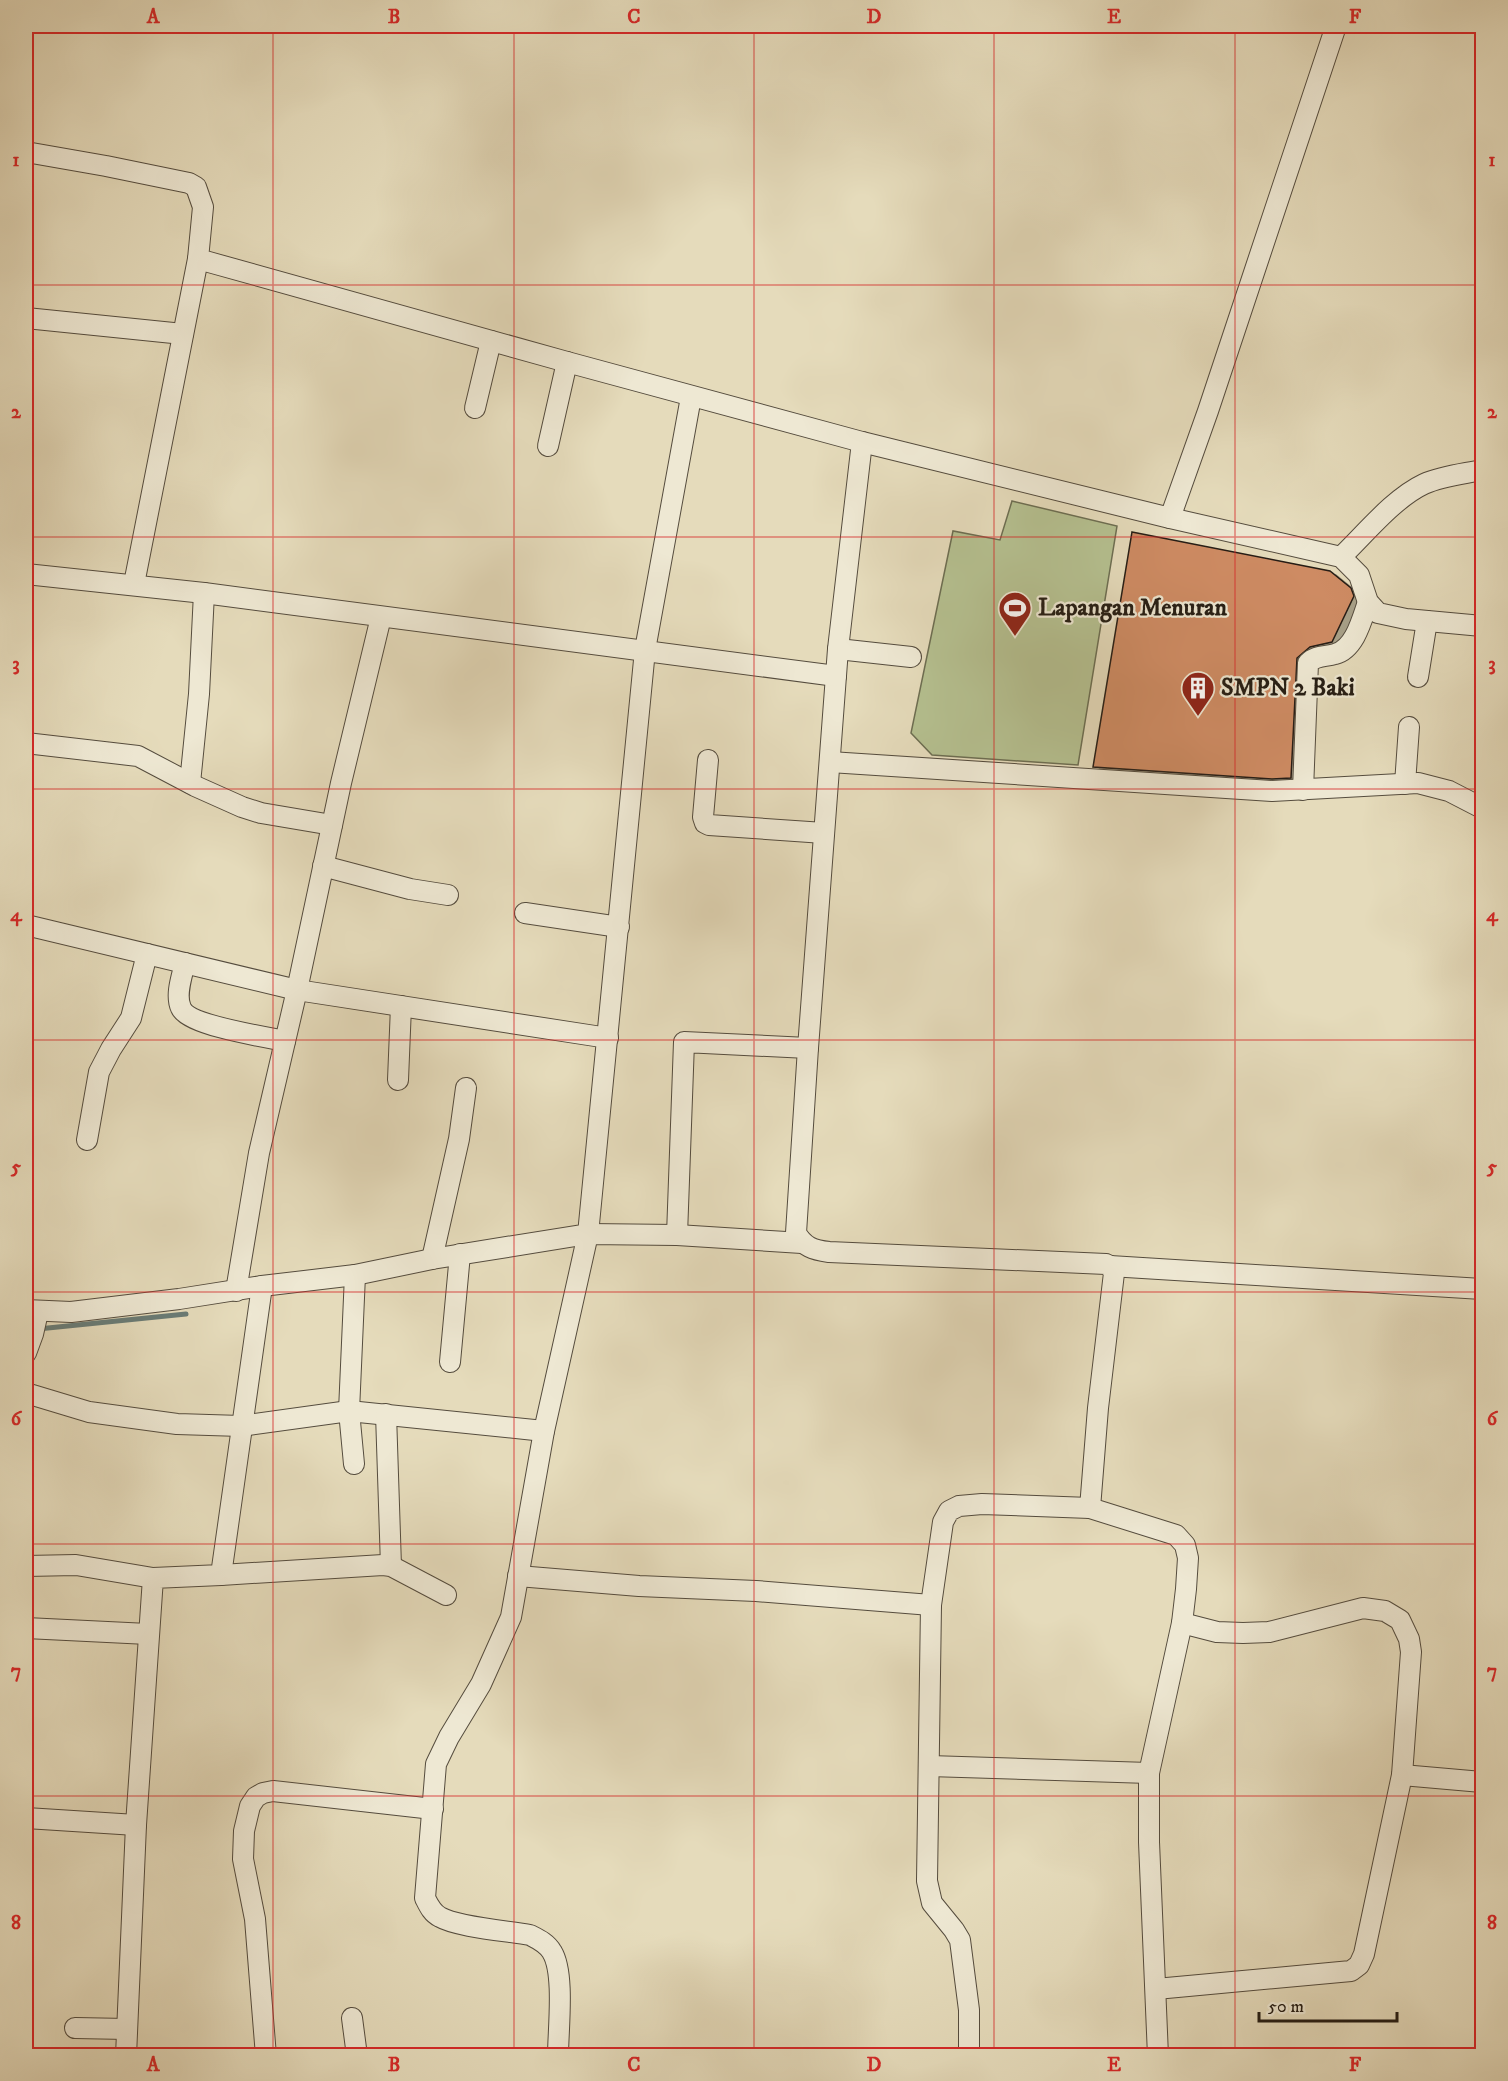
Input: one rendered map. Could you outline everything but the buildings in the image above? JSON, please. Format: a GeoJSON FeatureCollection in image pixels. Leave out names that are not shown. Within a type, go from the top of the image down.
{"type":"FeatureCollection","features":[{"type":"Feature","properties":{"kind":"street"},"geometry":{"type":"LineString","coordinates":[[1170,518],[1336,26]]}},
{"type":"Feature","properties":{"kind":"street"},"geometry":{"type":"LineString","coordinates":[[26,152],[189,183],[196,187],[203,207],[198,259],[134,584]]}},
{"type":"Feature","properties":{"kind":"street"},"geometry":{"type":"LineString","coordinates":[[198,259],[691,397],[862,442],[1170,518],[1341,557],[1359,575],[1368,602],[1378,613],[1427,621],[1482,626]]}},
{"type":"Feature","properties":{"kind":"street"},"geometry":{"type":"LineString","coordinates":[[26,318],[183,334]]}},
{"type":"Feature","properties":{"kind":"street"},"geometry":{"type":"LineString","coordinates":[[475,408],[491,341]]}},
{"type":"Feature","properties":{"kind":"street"},"geometry":{"type":"LineString","coordinates":[[548,446],[567,362]]}},
{"type":"Feature","properties":{"kind":"street"},"geometry":{"type":"LineString","coordinates":[[558,2055],[559,1989],[556,1962],[552,1951],[541,1940],[530,1935],[452,1922],[439,1917],[430,1909],[425,1899],[436,1764],[449,1737],[481,1684],[511,1617],[544,1431],[588,1234],[645,650],[691,397]]}},
{"type":"Feature","properties":{"kind":"street"},"geometry":{"type":"LineString","coordinates":[[862,442],[838,650],[824,833],[796,1233],[802,1243],[813,1250],[829,1252],[1106,1264],[1482,1289]]}},
{"type":"Feature","properties":{"kind":"street"},"geometry":{"type":"LineString","coordinates":[[1341,557],[1414,489],[1444,478],[1482,470]]}},
{"type":"Feature","properties":{"kind":"street"},"geometry":{"type":"LineString","coordinates":[[26,574],[134,584],[836,676]]}},
{"type":"Feature","properties":{"kind":"street"},"geometry":{"type":"LineString","coordinates":[[190,783],[199,694],[204,593]]}},
{"type":"Feature","properties":{"kind":"street"},"geometry":{"type":"LineString","coordinates":[[1303,790],[1308,663],[1316,657],[1333,655],[1346,648],[1354,638],[1368,602]]}},
{"type":"Feature","properties":{"kind":"street"},"geometry":{"type":"LineString","coordinates":[[236,1291],[259,1153],[381,616]]}},
{"type":"Feature","properties":{"kind":"street"},"geometry":{"type":"LineString","coordinates":[[1419,677],[1427,621]]}},
{"type":"Feature","properties":{"kind":"street"},"geometry":{"type":"LineString","coordinates":[[838,650],[911,657]]}},
{"type":"Feature","properties":{"kind":"street"},"geometry":{"type":"LineString","coordinates":[[1406,784],[1409,727]]}},
{"type":"Feature","properties":{"kind":"street"},"geometry":{"type":"LineString","coordinates":[[26,743],[138,756],[242,807],[261,813],[332,825]]}},
{"type":"Feature","properties":{"kind":"street"},"geometry":{"type":"LineString","coordinates":[[708,760],[703,817],[705,823],[824,833]]}},
{"type":"Feature","properties":{"kind":"street"},"geometry":{"type":"LineString","coordinates":[[830,762],[1261,790],[1303,790],[1418,783],[1439,788],[1482,808]]}},
{"type":"Feature","properties":{"kind":"street"},"geometry":{"type":"LineString","coordinates":[[323,866],[410,889],[448,895]]}},
{"type":"Feature","properties":{"kind":"street"},"geometry":{"type":"LineString","coordinates":[[525,913],[619,927]]}},
{"type":"Feature","properties":{"kind":"street"},"geometry":{"type":"LineString","coordinates":[[26,925],[297,990],[608,1038]]}},
{"type":"Feature","properties":{"kind":"street"},"geometry":{"type":"LineString","coordinates":[[87,1140],[99,1072],[131,1018],[147,954]]}},
{"type":"Feature","properties":{"kind":"street"},"geometry":{"type":"LineString","coordinates":[[185,963],[179,1001],[185,1015],[238,1032],[285,1041]]}},
{"type":"Feature","properties":{"kind":"street"},"geometry":{"type":"LineString","coordinates":[[398,1080],[401,1006]]}},
{"type":"Feature","properties":{"kind":"street"},"geometry":{"type":"LineString","coordinates":[[677,1235],[684,1042],[808,1048]]}},
{"type":"Feature","properties":{"kind":"street"},"geometry":{"type":"LineString","coordinates":[[432,1258],[459,1139],[466,1088]]}},
{"type":"Feature","properties":{"kind":"street"},"geometry":{"type":"LineString","coordinates":[[26,1353],[33,1320],[71,1312],[355,1275],[432,1258],[588,1234],[677,1235],[802,1243]]}},
{"type":"Feature","properties":{"kind":"street"},"geometry":{"type":"LineString","coordinates":[[450,1362],[460,1254]]}},
{"type":"Feature","properties":{"kind":"street"},"geometry":{"type":"LineString","coordinates":[[1090,1508],[1098,1408],[1114,1273],[1110,1266]]}},
{"type":"Feature","properties":{"kind":"street"},"geometry":{"type":"LineString","coordinates":[[354,1464],[349,1411],[355,1275]]}},
{"type":"Feature","properties":{"kind":"street"},"geometry":{"type":"LineString","coordinates":[[221,1575],[261,1286]]}},
{"type":"Feature","properties":{"kind":"street"},"geometry":{"type":"LineString","coordinates":[[26,1393],[100,1414],[177,1424],[241,1426],[349,1411],[544,1431]]}},
{"type":"Feature","properties":{"kind":"street"},"geometry":{"type":"LineString","coordinates":[[386,1414],[391,1566]]}},
{"type":"Feature","properties":{"kind":"street"},"geometry":{"type":"LineString","coordinates":[[969,2055],[969,2010],[960,1940],[932,1903],[928,1891],[931,1605],[943,1522],[949,1511],[959,1506],[982,1504],[1090,1508],[1176,1535],[1185,1545],[1188,1558],[1182,1623],[1149,1773],[1149,1842],[1158,2055]]}},
{"type":"Feature","properties":{"kind":"street"},"geometry":{"type":"LineString","coordinates":[[26,1566],[76,1565],[153,1578],[383,1565],[391,1566],[446,1595]]}},
{"type":"Feature","properties":{"kind":"street"},"geometry":{"type":"LineString","coordinates":[[518,1576],[931,1605]]}},
{"type":"Feature","properties":{"kind":"street"},"geometry":{"type":"LineString","coordinates":[[126,2055],[136,1825],[153,1578]]}},
{"type":"Feature","properties":{"kind":"street"},"geometry":{"type":"LineString","coordinates":[[1156,1989],[1351,1971],[1359,1965],[1364,1954],[1402,1775],[1411,1652],[1409,1639],[1400,1620],[1385,1611],[1363,1608],[1269,1632],[1217,1632],[1182,1623]]}},
{"type":"Feature","properties":{"kind":"street"},"geometry":{"type":"LineString","coordinates":[[26,1628],[148,1634]]}},
{"type":"Feature","properties":{"kind":"street"},"geometry":{"type":"LineString","coordinates":[[929,1766],[1149,1773]]}},
{"type":"Feature","properties":{"kind":"street"},"geometry":{"type":"LineString","coordinates":[[1402,1775],[1482,1782]]}},
{"type":"Feature","properties":{"kind":"street"},"geometry":{"type":"LineString","coordinates":[[267,2055],[255,1919],[243,1859],[244,1831],[250,1806],[256,1797],[273,1791],[433,1809]]}},
{"type":"Feature","properties":{"kind":"street"},"geometry":{"type":"LineString","coordinates":[[26,1818],[136,1825]]}},
{"type":"Feature","properties":{"kind":"street"},"geometry":{"type":"LineString","coordinates":[[352,2018],[357,2055]]}},
{"type":"Feature","properties":{"kind":"street"},"geometry":{"type":"LineString","coordinates":[[75,2028],[127,2029]]}},
{"type":"Feature","properties":{"kind":"green space","name":"Lapangan Menuran"},"geometry":{"type":"Polygon","coordinates":[[[1012,501],[1117,526],[1078,765],[932,755],[911,733],[953,531],[1000,540],[1012,501]]]}},
{"type":"Feature","properties":{"kind":"waterway"},"geometry":{"type":"LineString","coordinates":[[38,1329],[186,1314]]}},
{"type":"Feature","properties":{"kind":"place","name":"Lapangan Menuran"},"geometry":{"type":"Point","coordinates":[1015,637]}},
{"type":"Feature","properties":{"kind":"place","name":"SMPN 2 Baki"},"geometry":{"type":"Point","coordinates":[1198,717]}}]}
